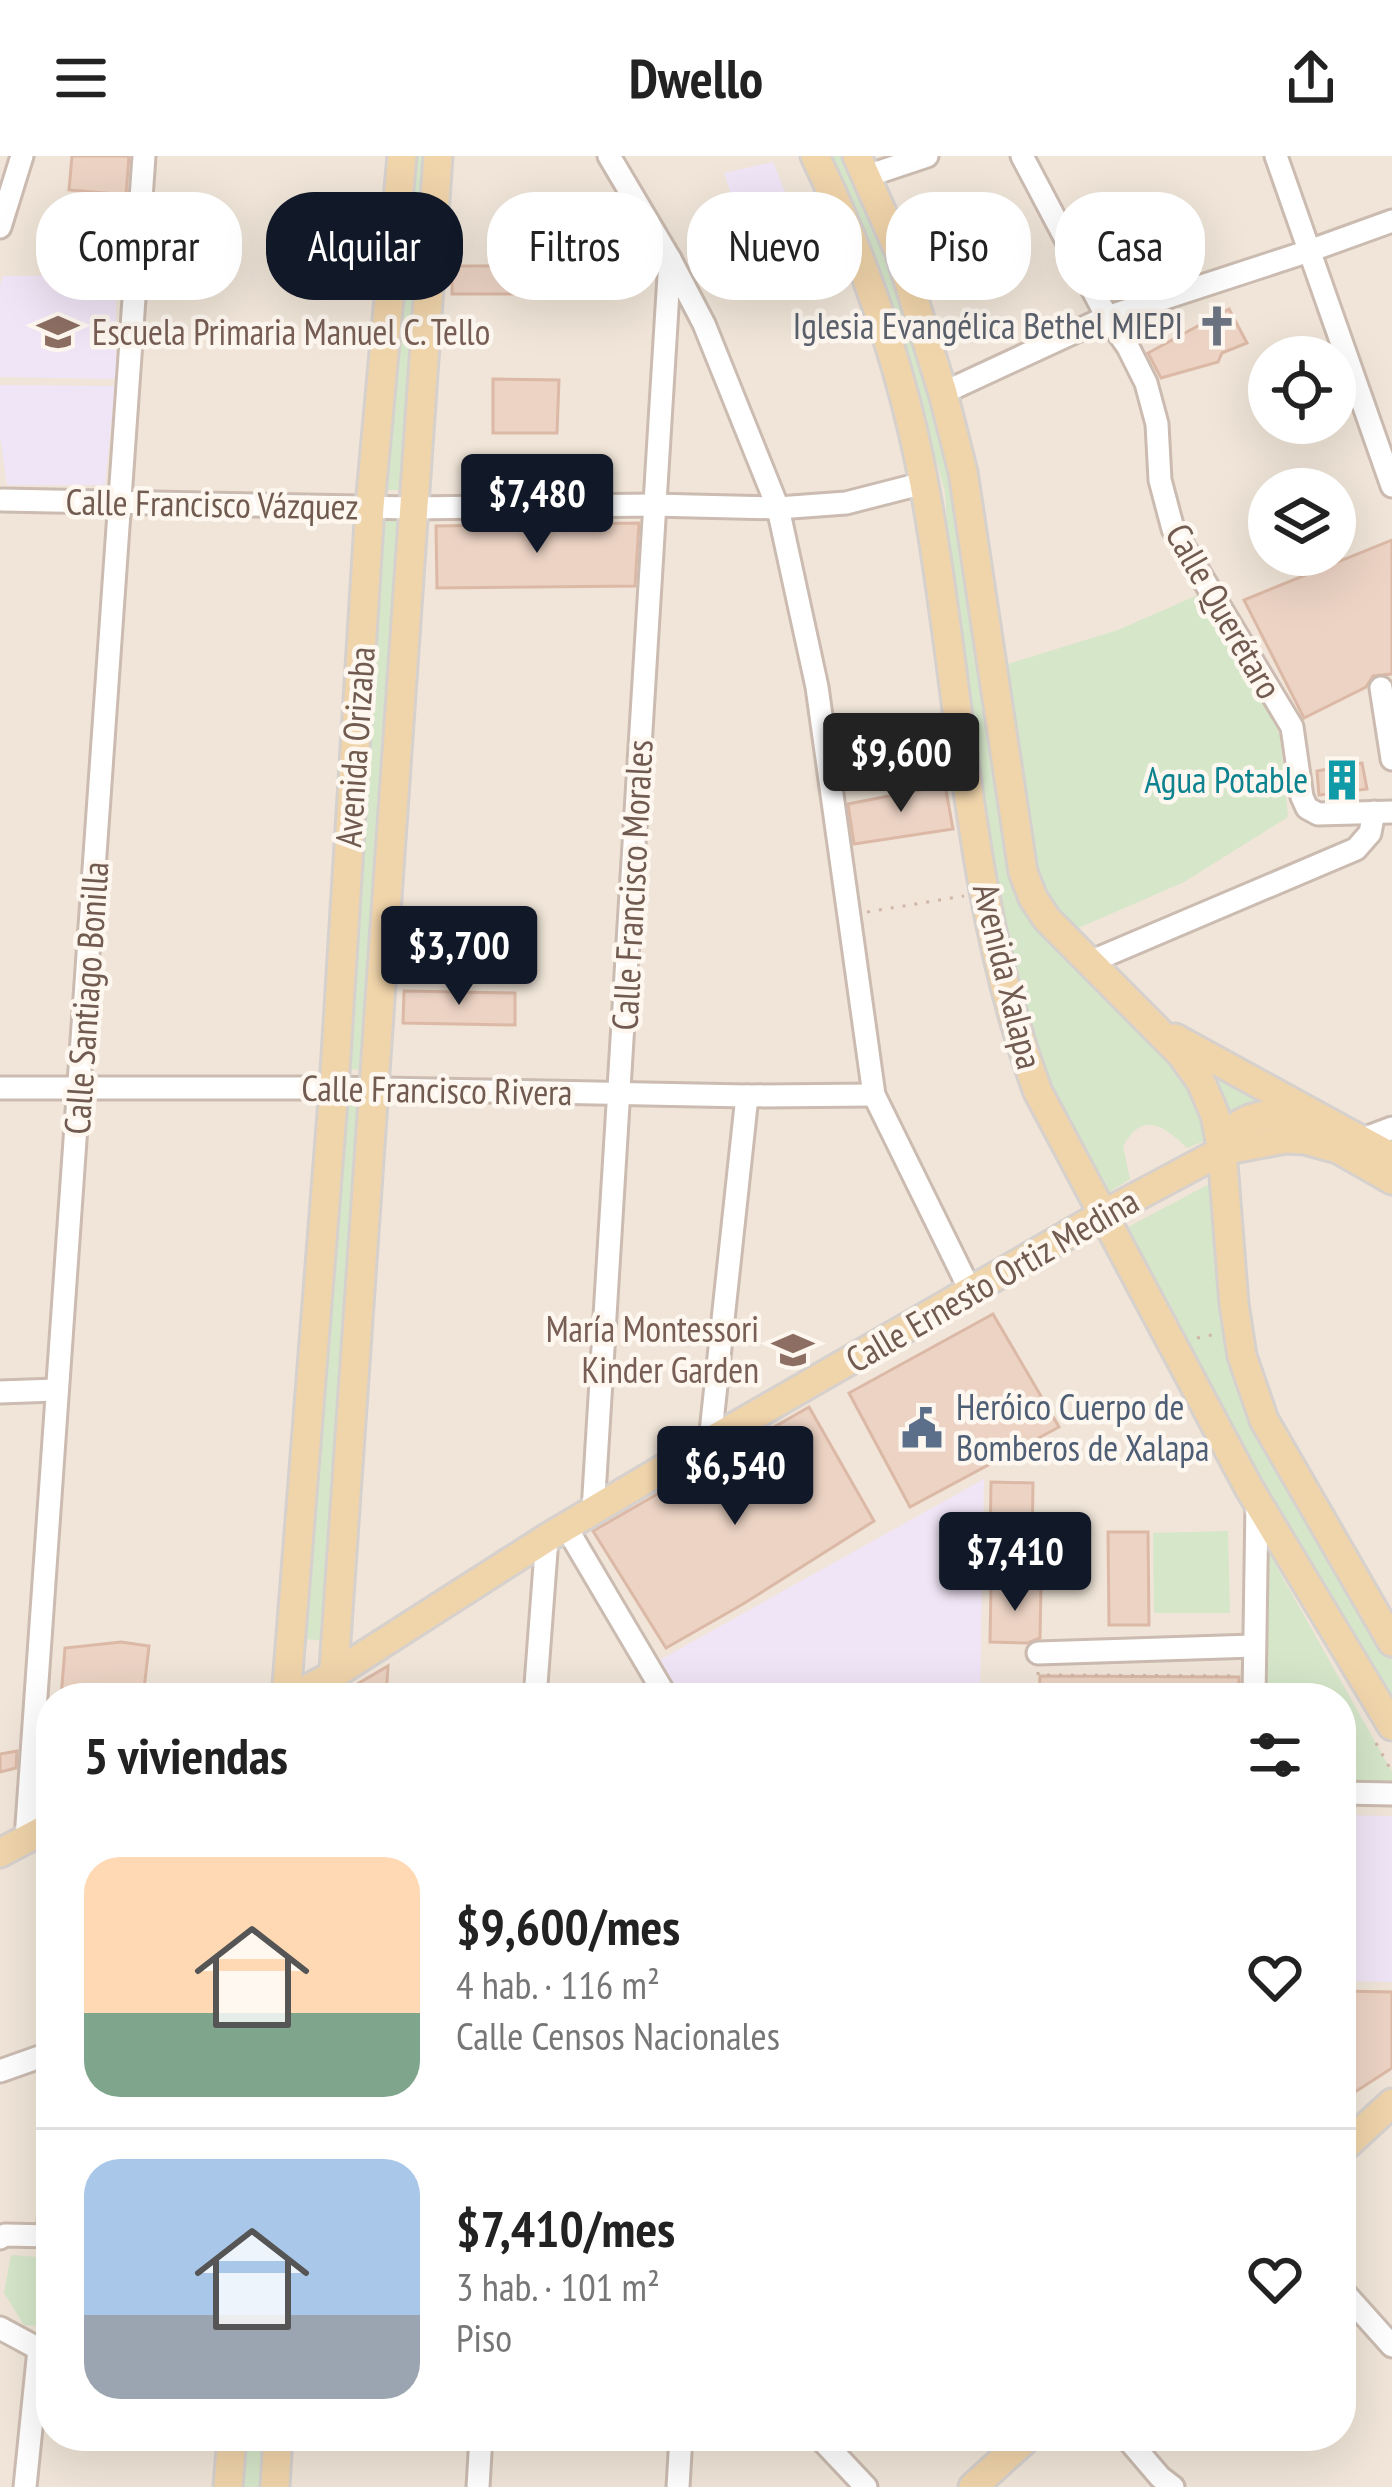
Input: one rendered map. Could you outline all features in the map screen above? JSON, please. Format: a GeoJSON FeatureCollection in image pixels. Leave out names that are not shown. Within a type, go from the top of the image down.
{"type":"FeatureCollection","features":[{"type":"Feature","properties":{"kind":"main road","name":"Avenida Orizaba"},"geometry":{"type":"LineString","coordinates":[[289,1683],[334,1088],[370,506],[401,156]]}},
{"type":"Feature","properties":{"kind":"main road","name":"Avenida Orizaba"},"geometry":{"type":"LineString","coordinates":[[333,1683],[438,156]]}},
{"type":"Feature","properties":{"kind":"main road","name":"Avenida Xalapa"},"geometry":{"type":"LineString","coordinates":[[815,156],[861,259],[924,483],[984,893],[1005,994],[1026,1060],[1102,1215],[1257,1501],[1392,1726]]}},
{"type":"Feature","properties":{"kind":"main road","name":"Avenida Xalapa"},"geometry":{"type":"LineString","coordinates":[[862,166],[899,250],[963,472],[1023,872],[1048,919],[1181,1054],[1201,1082],[1215,1115],[1222,1150],[1242,1356],[1264,1420],[1392,1642]]}},
{"type":"Feature","properties":{"kind":"main road"},"geometry":{"type":"LineString","coordinates":[[1152,1026],[1392,1157]]}},
{"type":"Feature","properties":{"kind":"main road"},"geometry":{"type":"LineString","coordinates":[[1222,1150],[1232,1131],[1248,1121],[1276,1114],[1323,1117]]}},
{"type":"Feature","properties":{"kind":"main road"},"geometry":{"type":"LineString","coordinates":[[1222,1150],[1305,1140],[1338,1149],[1392,1180]]}},
{"type":"Feature","properties":{"kind":"main road","name":"Calle Ernesto Ortiz Medina"},"geometry":{"type":"LineString","coordinates":[[339,1683],[556,1532],[1222,1150]]}},
{"type":"Feature","properties":{"kind":"main road"},"geometry":{"type":"LineString","coordinates":[[0,1853],[36,1834]]}},
{"type":"Feature","properties":{"kind":"main road"},"geometry":{"type":"LineString","coordinates":[[1356,2136],[1392,2103]]}},
{"type":"Feature","properties":{"kind":"main road"},"geometry":{"type":"LineString","coordinates":[[228,2487],[231,2451]]}},
{"type":"Feature","properties":{"kind":"main road"},"geometry":{"type":"LineString","coordinates":[[275,2487],[277,2451]]}},
{"type":"Feature","properties":{"kind":"main road"},"geometry":{"type":"LineString","coordinates":[[973,2487],[1013,2451]]}},
{"type":"Feature","properties":{"kind":"street"},"geometry":{"type":"LineString","coordinates":[[0,227],[22,156]]}},
{"type":"Feature","properties":{"kind":"street","name":"Calle Santiago Bonilla"},"geometry":{"type":"LineString","coordinates":[[45,1683],[56,1390],[144,156]]}},
{"type":"Feature","properties":{"kind":"street"},"geometry":{"type":"LineString","coordinates":[[609,156],[704,324],[778,508],[818,687],[874,1095],[970,1292]]}},
{"type":"Feature","properties":{"kind":"street"},"geometry":{"type":"LineString","coordinates":[[862,166],[927,156]]}},
{"type":"Feature","properties":{"kind":"street","name":"Calle Querétaro"},"geometry":{"type":"LineString","coordinates":[[1022,156],[1146,383],[1157,424],[1160,480],[1173,529],[1292,728],[1306,808],[1318,814],[1383,812]]}},
{"type":"Feature","properties":{"kind":"street"},"geometry":{"type":"LineString","coordinates":[[1276,156],[1392,486]]}},
{"type":"Feature","properties":{"kind":"street"},"geometry":{"type":"LineString","coordinates":[[943,393],[1106,317],[1392,221]]}},
{"type":"Feature","properties":{"kind":"street","name":"Calle Francisco Morales"},"geometry":{"type":"LineString","coordinates":[[593,1511],[670,259]]}},
{"type":"Feature","properties":{"kind":"street","name":"Calle Francisco Vázquez"},"geometry":{"type":"LineString","coordinates":[[1,500],[412,508],[778,508],[846,503],[924,483]]}},
{"type":"Feature","properties":{"kind":"street"},"geometry":{"type":"LineString","coordinates":[[1381,688],[1392,759]]}},
{"type":"Feature","properties":{"kind":"street"},"geometry":{"type":"LineString","coordinates":[[1090,962],[1356,849],[1383,812]]}},
{"type":"Feature","properties":{"kind":"street","name":"Calle Francisco Rivera"},"geometry":{"type":"LineString","coordinates":[[0,1088],[874,1095]]}},
{"type":"Feature","properties":{"kind":"street"},"geometry":{"type":"LineString","coordinates":[[710,1441],[747,1096]]}},
{"type":"Feature","properties":{"kind":"street"},"geometry":{"type":"LineString","coordinates":[[1360,1140],[1392,1128]]}},
{"type":"Feature","properties":{"kind":"street"},"geometry":{"type":"LineString","coordinates":[[0,1392],[56,1390]]}},
{"type":"Feature","properties":{"kind":"street"},"geometry":{"type":"LineString","coordinates":[[1250,1683],[1257,1501]]}},
{"type":"Feature","properties":{"kind":"street"},"geometry":{"type":"LineString","coordinates":[[537,1683],[556,1532]]}},
{"type":"Feature","properties":{"kind":"street"},"geometry":{"type":"LineString","coordinates":[[556,1532],[657,1683]]}},
{"type":"Feature","properties":{"kind":"street"},"geometry":{"type":"LineString","coordinates":[[1038,1653],[1255,1646]]}},
{"type":"Feature","properties":{"kind":"street"},"geometry":{"type":"LineString","coordinates":[[1356,1793],[1392,1794]]}},
{"type":"Feature","properties":{"kind":"street"},"geometry":{"type":"LineString","coordinates":[[0,2071],[36,2058]]}},
{"type":"Feature","properties":{"kind":"street"},"geometry":{"type":"LineString","coordinates":[[0,2237],[36,2235]]}},
{"type":"Feature","properties":{"kind":"street"},"geometry":{"type":"LineString","coordinates":[[1356,2306],[1392,2346]]}},
{"type":"Feature","properties":{"kind":"street"},"geometry":{"type":"LineString","coordinates":[[0,2328],[36,2345]]}},
{"type":"Feature","properties":{"kind":"street"},"geometry":{"type":"LineString","coordinates":[[26,2487],[36,2414]]}},
{"type":"Feature","properties":{"kind":"street"},"geometry":{"type":"LineString","coordinates":[[478,2487],[480,2451]]}},
{"type":"Feature","properties":{"kind":"street"},"geometry":{"type":"LineString","coordinates":[[678,2487],[680,2451]]}},
{"type":"Feature","properties":{"kind":"street"},"geometry":{"type":"LineString","coordinates":[[832,2451],[866,2487]]}},
{"type":"Feature","properties":{"kind":"street"},"geometry":{"type":"LineString","coordinates":[[1138,2451],[1173,2487]]}},
{"type":"Feature","properties":{"kind":"path"},"geometry":{"type":"LineString","coordinates":[[848,916],[984,893]]}},
{"type":"Feature","properties":{"kind":"path"},"geometry":{"type":"LineString","coordinates":[[1172,1344],[1238,1329]]}},
{"type":"Feature","properties":{"kind":"path"},"geometry":{"type":"LineString","coordinates":[[1038,1653],[1038,1675],[1179,1683]]}},
{"type":"Feature","properties":{"kind":"shaded area"},"geometry":{"type":"Polygon","coordinates":[[[0,156],[1392,156],[1392,2487],[0,2487],[0,156]]]}},
{"type":"Feature","properties":{"kind":"shaded area"},"geometry":{"type":"Polygon","coordinates":[[[773,162],[785,192],[730,192],[724,173],[773,162]]]}},
{"type":"Feature","properties":{"kind":"shaded area","name":"Escuela Primaria Manuel C. Tello"},"geometry":{"type":"Polygon","coordinates":[[[3,276],[36,276],[36,300],[116,300],[116,379],[0,377],[3,276]]]}},
{"type":"Feature","properties":{"kind":"shaded area"},"geometry":{"type":"Polygon","coordinates":[[[0,385],[115,386],[105,485],[7,485],[0,437],[0,385]]]}},
{"type":"Feature","properties":{"kind":"shaded area"},"geometry":{"type":"Polygon","coordinates":[[[984,1479],[980,1683],[668,1683],[656,1662],[984,1479]]]}},
{"type":"Feature","properties":{"kind":"shaded area"},"geometry":{"type":"Polygon","coordinates":[[[1356,1815],[1392,1816],[1392,1982],[1356,1981],[1356,1815]]]}},
{"type":"Feature","properties":{"kind":"green space"},"geometry":{"type":"Polygon","coordinates":[[[409,156],[432,156],[430,192],[407,192],[409,156]]]}},
{"type":"Feature","properties":{"kind":"green space"},"geometry":{"type":"Polygon","coordinates":[[[829,156],[856,156],[886,243],[886,300],[906,300],[935,384],[1019,884],[1153,1035],[1200,1102],[1207,1140],[1187,1148],[1162,1128],[1138,1128],[1123,1146],[1130,1179],[1105,1195],[1042,1071],[999,890],[957,673],[945,492],[917,390],[862,238],[862,192],[844,192],[829,156]]]}},
{"type":"Feature","properties":{"kind":"green space"},"geometry":{"type":"Polygon","coordinates":[[[400,300],[422,300],[409,490],[388,490],[400,300]]]}},
{"type":"Feature","properties":{"kind":"green space"},"geometry":{"type":"Polygon","coordinates":[[[380,520],[407,520],[368,1070],[343,1069],[380,520]]]}},
{"type":"Feature","properties":{"kind":"green space"},"geometry":{"type":"Polygon","coordinates":[[[1207,591],[1252,665],[1280,736],[1288,817],[1184,882],[1060,936],[1036,904],[995,668],[1118,630],[1207,591]]]}},
{"type":"Feature","properties":{"kind":"green space"},"geometry":{"type":"Polygon","coordinates":[[[1195,1049],[1282,1098],[1233,1120],[1216,1078],[1195,1049]]]}},
{"type":"Feature","properties":{"kind":"green space"},"geometry":{"type":"Polygon","coordinates":[[[339,1102],[362,1102],[328,1641],[303,1639],[339,1102]]]}},
{"type":"Feature","properties":{"kind":"green space"},"geometry":{"type":"Polygon","coordinates":[[[1213,1182],[1219,1316],[1240,1398],[1392,1659],[1392,1706],[1217,1405],[1128,1227],[1213,1182]]]}},
{"type":"Feature","properties":{"kind":"green space"},"geometry":{"type":"Polygon","coordinates":[[[1228,1531],[1230,1613],[1154,1613],[1153,1533],[1228,1531]]]}},
{"type":"Feature","properties":{"kind":"green space"},"geometry":{"type":"Polygon","coordinates":[[[1266,1548],[1342,1683],[1263,1683],[1266,1548]]]}},
{"type":"Feature","properties":{"kind":"green space"},"geometry":{"type":"Polygon","coordinates":[[[1356,1708],[1392,1772],[1392,1786],[1356,1785],[1356,1708]]]}},
{"type":"Feature","properties":{"kind":"green space"},"geometry":{"type":"Polygon","coordinates":[[[11,2255],[36,2257],[36,2326],[24,2325],[4,2293],[11,2255]]]}},
{"type":"Feature","properties":{"kind":"green space"},"geometry":{"type":"Polygon","coordinates":[[[237,2451],[266,2451],[263,2487],[234,2487],[237,2451]]]}},
{"type":"Feature","properties":{"kind":"building"},"geometry":{"type":"Polygon","coordinates":[[[72,156],[129,156],[126,192],[69,190],[72,156]]]}},
{"type":"Feature","properties":{"kind":"building"},"geometry":{"type":"Polygon","coordinates":[[[463,266],[487,266],[487,294],[463,294],[463,266]]]}},
{"type":"Feature","properties":{"kind":"building","name":"Iglesia Evangélica Bethel MIEPI"},"geometry":{"type":"Polygon","coordinates":[[[1229,309],[1247,343],[1222,353],[1218,362],[1161,378],[1148,353],[1229,309]]]}},
{"type":"Feature","properties":{"kind":"building"},"geometry":{"type":"Polygon","coordinates":[[[493,379],[559,380],[557,433],[493,433],[493,379]]]}},
{"type":"Feature","properties":{"kind":"building"},"geometry":{"type":"Polygon","coordinates":[[[639,523],[635,586],[437,588],[436,526],[639,523]]]}},
{"type":"Feature","properties":{"kind":"building"},"geometry":{"type":"Polygon","coordinates":[[[1392,540],[1392,674],[1373,676],[1366,687],[1304,718],[1244,600],[1303,576],[1356,576],[1356,555],[1392,540]]]}},
{"type":"Feature","properties":{"kind":"building","name":"Agua Potable"},"geometry":{"type":"Polygon","coordinates":[[[1362,763],[1367,789],[1319,795],[1317,771],[1362,763]]]}},
{"type":"Feature","properties":{"kind":"building"},"geometry":{"type":"Polygon","coordinates":[[[945,785],[953,829],[854,844],[848,804],[945,785]]]}},
{"type":"Feature","properties":{"kind":"building"},"geometry":{"type":"Polygon","coordinates":[[[404,991],[515,993],[515,1025],[403,1023],[404,991]]]}},
{"type":"Feature","properties":{"kind":"building"},"geometry":{"type":"Polygon","coordinates":[[[993,1314],[1059,1427],[910,1507],[849,1393],[993,1314]]]}},
{"type":"Feature","properties":{"kind":"building"},"geometry":{"type":"Polygon","coordinates":[[[809,1407],[874,1521],[666,1648],[593,1531],[809,1407]]]}},
{"type":"Feature","properties":{"kind":"building"},"geometry":{"type":"Polygon","coordinates":[[[991,1482],[1033,1483],[1032,1546],[990,1546],[991,1482]]]}},
{"type":"Feature","properties":{"kind":"building"},"geometry":{"type":"Polygon","coordinates":[[[1108,1532],[1148,1532],[1149,1625],[1109,1625],[1108,1532]]]}},
{"type":"Feature","properties":{"kind":"building"},"geometry":{"type":"Polygon","coordinates":[[[991,1585],[1041,1586],[1040,1638],[1028,1643],[990,1642],[991,1585]]]}},
{"type":"Feature","properties":{"kind":"building"},"geometry":{"type":"Polygon","coordinates":[[[121,1642],[149,1646],[145,1683],[62,1683],[65,1648],[121,1642]]]}},
{"type":"Feature","properties":{"kind":"building"},"geometry":{"type":"Polygon","coordinates":[[[388,1666],[387,1683],[359,1683],[388,1666]]]}},
{"type":"Feature","properties":{"kind":"building"},"geometry":{"type":"Polygon","coordinates":[[[1040,1676],[1239,1677],[1239,1683],[1040,1683],[1040,1676]]]}},
{"type":"Feature","properties":{"kind":"building"},"geometry":{"type":"Polygon","coordinates":[[[17,1751],[16,1768],[0,1772],[0,1754],[17,1751]]]}},
{"type":"Feature","properties":{"kind":"building"},"geometry":{"type":"Polygon","coordinates":[[[1356,1991],[1392,1992],[1392,2068],[1356,2091],[1356,1991]]]}},
{"type":"Feature","properties":{"kind":"place","name":"Iglesia Evangélica Bethel MIEPI"},"geometry":{"type":"Point","coordinates":[1217,326]}},
{"type":"Feature","properties":{"kind":"place","name":"Escuela Primaria Manuel C. Tello"},"geometry":{"type":"Point","coordinates":[58,332]}},
{"type":"Feature","properties":{"kind":"place","name":"Agua Potable"},"geometry":{"type":"Point","coordinates":[1342,780]}},
{"type":"Feature","properties":{"kind":"place","name":"María Montessori Kinder Garden"},"geometry":{"type":"Point","coordinates":[793,1350]}},
{"type":"Feature","properties":{"kind":"place","name":"Heróico Cuerpo de Bomberos de Xalapa"},"geometry":{"type":"Point","coordinates":[922,1428]}}]}
